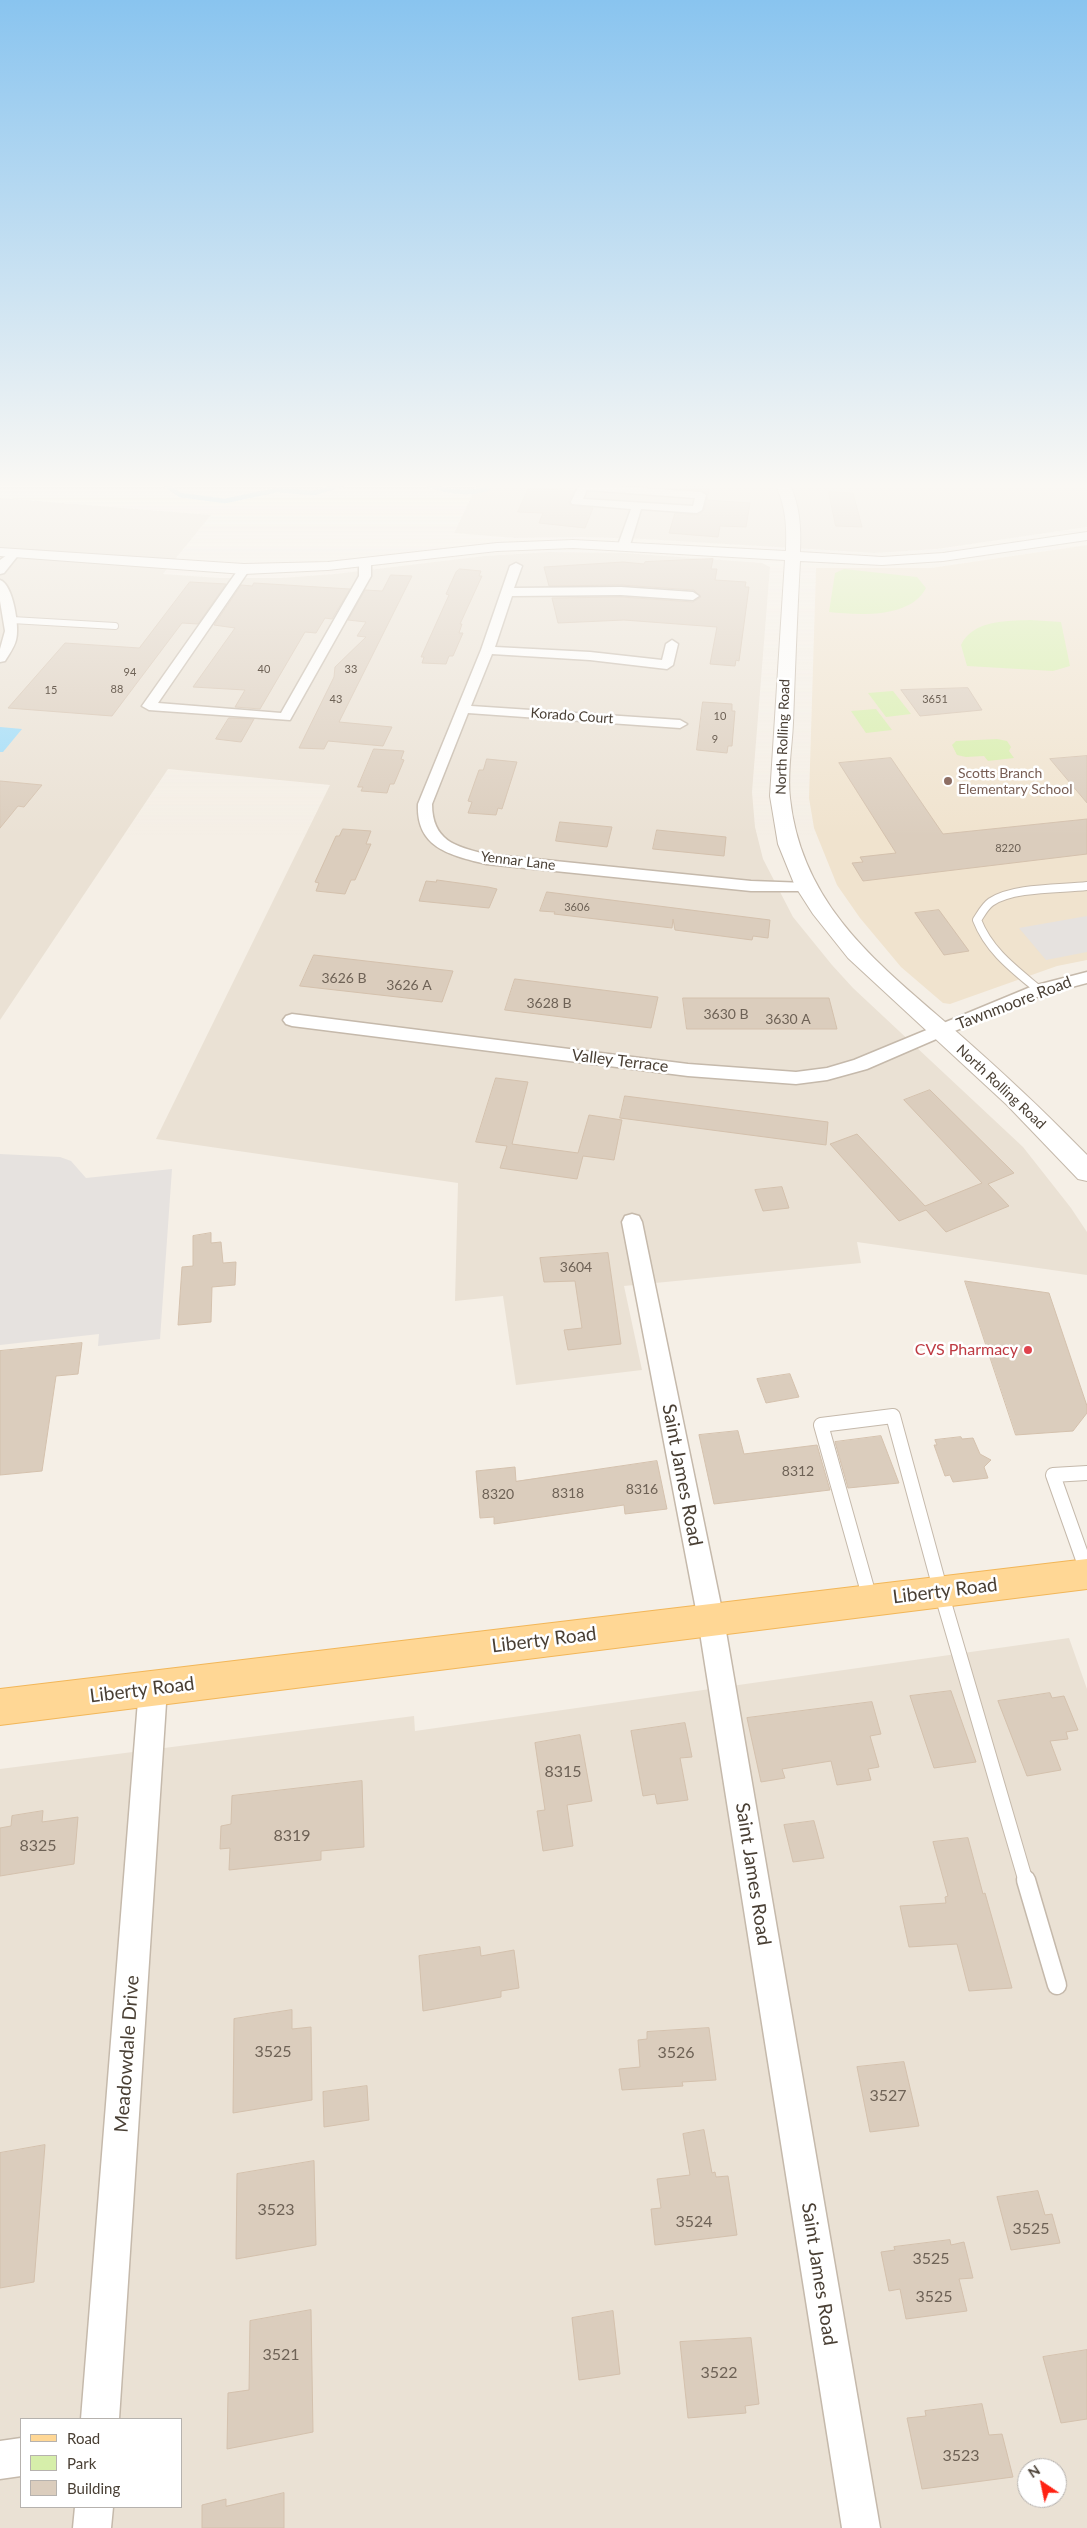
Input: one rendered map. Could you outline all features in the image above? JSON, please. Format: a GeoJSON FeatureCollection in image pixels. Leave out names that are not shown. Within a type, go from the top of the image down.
{"type":"FeatureCollection","features":[{"type":"Feature","properties":{"kind":"main road","name":"Liberty Road"},"geometry":{"type":"LineString","coordinates":[[0,1707],[941,1592],[1087,1572]]}},
{"type":"Feature","properties":{"kind":"street"},"geometry":{"type":"LineString","coordinates":[[0,658],[12,638],[12,620],[6,601]]}},
{"type":"Feature","properties":{"kind":"street"},"geometry":{"type":"LineString","coordinates":[[222,601],[148,706],[285,717],[351,601]]}},
{"type":"Feature","properties":{"kind":"street","name":"Yennar Lane"},"geometry":{"type":"LineString","coordinates":[[505,601],[425,804],[423,816],[425,827],[432,836],[462,853],[486,859],[751,886],[807,888]]}},
{"type":"Feature","properties":{"kind":"street","name":"North Rolling Road"},"geometry":{"type":"LineString","coordinates":[[791,601],[781,752],[780,796],[785,830],[793,859],[807,888],[832,927],[875,975],[941,1031],[1021,1104],[1065,1147],[1087,1172]]}},
{"type":"Feature","properties":{"kind":"street"},"geometry":{"type":"LineString","coordinates":[[486,650],[590,656],[667,665],[672,644]]}},
{"type":"Feature","properties":{"kind":"street","name":"Korado Court"},"geometry":{"type":"LineString","coordinates":[[463,709],[680,724]]}},
{"type":"Feature","properties":{"kind":"street","name":"Tawnmoore Road"},"geometry":{"type":"LineString","coordinates":[[941,1031],[1039,990],[1087,976]]}},
{"type":"Feature","properties":{"kind":"street","name":"Valley Terrace"},"geometry":{"type":"LineString","coordinates":[[292,1020],[688,1070],[796,1078],[827,1074],[860,1065],[941,1031]]}},
{"type":"Feature","properties":{"kind":"street","name":"Saint James Road"},"geometry":{"type":"LineString","coordinates":[[632,1222],[711,1620],[861,2528]]}},
{"type":"Feature","properties":{"kind":"street","name":"Meadowdale Drive"},"geometry":{"type":"LineString","coordinates":[[100,2418],[153,1688]]}},
{"type":"Feature","properties":{"kind":"street"},"geometry":{"type":"LineString","coordinates":[[0,2460],[20,2457]]}},
{"type":"Feature","properties":{"kind":"street"},"geometry":{"type":"LineString","coordinates":[[92,2528],[94,2508]]}},
{"type":"Feature","properties":{"kind":"lane"},"geometry":{"type":"LineString","coordinates":[[12,620],[115,626]]}},
{"type":"Feature","properties":{"kind":"lane"},"geometry":{"type":"LineString","coordinates":[[1039,990],[996,952],[981,935],[977,920],[983,910],[992,902],[1005,897],[1087,886]]}},
{"type":"Feature","properties":{"kind":"lane"},"geometry":{"type":"LineString","coordinates":[[870,1600],[820,1425],[893,1416],[941,1592],[1057,1985]]}},
{"type":"Feature","properties":{"kind":"lane"},"geometry":{"type":"LineString","coordinates":[[1087,1473],[1053,1475],[1087,1572]]}},
{"type":"Feature","properties":{"kind":"shaded area"},"geometry":{"type":"Polygon","coordinates":[[[0,601],[767,601],[752,792],[755,827],[763,859],[793,917],[832,965],[853,988],[1023,1147],[1071,1208],[1087,1232],[1087,1275],[857,1242],[861,1263],[624,1286],[642,1370],[516,1385],[503,1296],[455,1301],[458,1183],[156,1139],[330,785],[168,769],[0,1020],[0,601]]]}},
{"type":"Feature","properties":{"kind":"shaded area","name":"Scotts Branch Elementary School"},"geometry":{"type":"Polygon","coordinates":[[[815,601],[1087,601],[1087,960],[1057,966],[950,1004],[943,1003],[901,967],[860,918],[837,885],[814,828],[809,798],[815,601]]]}},
{"type":"Feature","properties":{"kind":"shaded area"},"geometry":{"type":"Polygon","coordinates":[[[1087,916],[1087,952],[1046,960],[1019,928],[1087,916]]]}},
{"type":"Feature","properties":{"kind":"shaded area"},"geometry":{"type":"Polygon","coordinates":[[[0,1154],[60,1157],[71,1161],[86,1178],[172,1169],[160,1339],[98,1346],[99,1334],[0,1345],[0,1154]]]}},
{"type":"Feature","properties":{"kind":"shaded area"},"geometry":{"type":"Polygon","coordinates":[[[1069,1638],[1087,1689],[1087,2528],[0,2528],[0,1769],[414,1716],[415,1731],[1069,1638]]]}},
{"type":"Feature","properties":{"kind":"green space"},"geometry":{"type":"Polygon","coordinates":[[[831,601],[914,601],[896,610],[882,613],[854,614],[829,612],[831,601]]]}},
{"type":"Feature","properties":{"kind":"green space"},"geometry":{"type":"Polygon","coordinates":[[[1030,620],[1061,622],[1070,666],[1053,671],[967,666],[961,645],[973,631],[982,626],[1001,622],[1030,620]]]}},
{"type":"Feature","properties":{"kind":"green space"},"geometry":{"type":"Polygon","coordinates":[[[893,691],[911,714],[886,717],[868,693],[893,691]]]}},
{"type":"Feature","properties":{"kind":"green space"},"geometry":{"type":"Polygon","coordinates":[[[876,709],[892,730],[866,733],[851,711],[876,709]]]}},
{"type":"Feature","properties":{"kind":"green space"},"geometry":{"type":"Polygon","coordinates":[[[997,739],[1007,741],[1011,747],[1009,751],[1014,758],[988,761],[984,756],[966,757],[957,755],[952,745],[956,741],[997,739]]]}},
{"type":"Feature","properties":{"kind":"water"},"geometry":{"type":"Polygon","coordinates":[[[0,727],[22,729],[3,752],[0,752],[0,727]]]}},
{"type":"Feature","properties":{"kind":"building"},"geometry":{"type":"Polygon","coordinates":[[[175,601],[214,601],[198,624],[182,623],[112,716],[8,708],[65,643],[139,648],[175,601]]]}},
{"type":"Feature","properties":{"kind":"building"},"geometry":{"type":"Polygon","coordinates":[[[230,601],[343,601],[332,619],[325,618],[316,633],[305,632],[260,709],[235,707],[245,690],[193,687],[235,628],[214,625],[230,601]]]}},
{"type":"Feature","properties":{"kind":"building"},"geometry":{"type":"Polygon","coordinates":[[[359,601],[400,601],[339,722],[392,727],[383,746],[328,741],[324,749],[299,748],[334,677],[335,667],[366,637],[357,636],[366,622],[348,620],[359,601]]]}},
{"type":"Feature","properties":{"kind":"building"},"geometry":{"type":"Polygon","coordinates":[[[446,601],[471,601],[460,624],[462,624],[459,633],[463,633],[453,656],[449,656],[446,664],[422,663],[424,657],[421,657],[446,601]]]}},
{"type":"Feature","properties":{"kind":"building"},"geometry":{"type":"Polygon","coordinates":[[[553,601],[678,601],[747,601],[739,661],[736,660],[735,666],[710,664],[717,627],[624,620],[558,623],[553,601]]]}},
{"type":"Feature","properties":{"kind":"building"},"geometry":{"type":"Polygon","coordinates":[[[968,688],[982,710],[920,716],[901,690],[968,688]]]}},
{"type":"Feature","properties":{"kind":"building"},"geometry":{"type":"Polygon","coordinates":[[[703,702],[732,704],[732,711],[735,711],[732,746],[728,746],[727,753],[697,750],[703,702]]]}},
{"type":"Feature","properties":{"kind":"building"},"geometry":{"type":"Polygon","coordinates":[[[229,718],[254,719],[241,742],[216,739],[229,718]]]}},
{"type":"Feature","properties":{"kind":"building"},"geometry":{"type":"Polygon","coordinates":[[[374,749],[404,751],[401,759],[404,760],[394,784],[390,784],[387,793],[361,791],[363,787],[358,787],[374,749]]]}},
{"type":"Feature","properties":{"kind":"building"},"geometry":{"type":"Polygon","coordinates":[[[1087,756],[1087,803],[1050,759],[1087,756]]]}},
{"type":"Feature","properties":{"kind":"building"},"geometry":{"type":"Polygon","coordinates":[[[891,758],[943,834],[1087,819],[1087,854],[863,881],[852,863],[863,862],[860,857],[896,853],[839,763],[891,758]]]}},
{"type":"Feature","properties":{"kind":"building"},"geometry":{"type":"Polygon","coordinates":[[[487,759],[517,762],[502,809],[498,808],[496,815],[468,813],[472,802],[468,801],[479,770],[483,770],[487,759]]]}},
{"type":"Feature","properties":{"kind":"building"},"geometry":{"type":"Polygon","coordinates":[[[0,781],[42,785],[24,807],[18,806],[0,828],[0,781]]]}},
{"type":"Feature","properties":{"kind":"building"},"geometry":{"type":"Polygon","coordinates":[[[560,822],[612,827],[607,847],[556,841],[560,822]]]}},
{"type":"Feature","properties":{"kind":"building"},"geometry":{"type":"Polygon","coordinates":[[[343,829],[371,831],[366,844],[371,844],[355,880],[351,880],[345,894],[316,891],[319,883],[315,882],[336,836],[339,836],[343,829]]]}},
{"type":"Feature","properties":{"kind":"building"},"geometry":{"type":"Polygon","coordinates":[[[657,830],[726,837],[724,856],[653,849],[657,830]]]}},
{"type":"Feature","properties":{"kind":"building"},"geometry":{"type":"Polygon","coordinates":[[[437,880],[497,889],[489,908],[419,901],[426,881],[436,882],[437,880]]]}},
{"type":"Feature","properties":{"kind":"building"},"geometry":{"type":"Polygon","coordinates":[[[547,892],[770,920],[768,938],[753,936],[752,940],[675,930],[673,919],[672,928],[540,911],[547,892]]]}},
{"type":"Feature","properties":{"kind":"building"},"geometry":{"type":"Polygon","coordinates":[[[939,910],[969,951],[944,955],[915,913],[939,910]]]}},
{"type":"Feature","properties":{"kind":"building"},"geometry":{"type":"Polygon","coordinates":[[[314,955],[453,971],[442,1002],[300,986],[314,955]]]}},
{"type":"Feature","properties":{"kind":"building"},"geometry":{"type":"Polygon","coordinates":[[[515,979],[658,997],[651,1028],[505,1010],[515,979]]]}},
{"type":"Feature","properties":{"kind":"building"},"geometry":{"type":"Polygon","coordinates":[[[683,998],[829,998],[837,1029],[687,1029],[683,998]]]}},
{"type":"Feature","properties":{"kind":"building"},"geometry":{"type":"Polygon","coordinates":[[[496,1078],[528,1082],[512,1144],[578,1153],[589,1115],[622,1120],[614,1160],[583,1156],[577,1179],[500,1168],[507,1146],[476,1142],[496,1078]]]}},
{"type":"Feature","properties":{"kind":"building"},"geometry":{"type":"Polygon","coordinates":[[[930,1090],[1014,1173],[988,1184],[1009,1206],[946,1232],[926,1210],[899,1221],[830,1144],[857,1134],[925,1206],[982,1183],[904,1100],[930,1090]]]}},
{"type":"Feature","properties":{"kind":"building"},"geometry":{"type":"Polygon","coordinates":[[[625,1096],[828,1122],[826,1145],[620,1118],[625,1096]]]}},
{"type":"Feature","properties":{"kind":"building"},"geometry":{"type":"Polygon","coordinates":[[[782,1187],[789,1208],[763,1211],[755,1190],[782,1187]]]}},
{"type":"Feature","properties":{"kind":"building"},"geometry":{"type":"Polygon","coordinates":[[[211,1233],[211,1243],[221,1242],[223,1263],[236,1262],[235,1285],[212,1287],[211,1322],[178,1325],[182,1267],[193,1266],[193,1236],[211,1233]]]}},
{"type":"Feature","properties":{"kind":"building"},"geometry":{"type":"Polygon","coordinates":[[[608,1253],[621,1344],[568,1350],[564,1330],[582,1328],[575,1281],[544,1282],[540,1258],[608,1253]]]}},
{"type":"Feature","properties":{"kind":"building","name":"CVS Pharmacy"},"geometry":{"type":"Polygon","coordinates":[[[965,1281],[1049,1293],[1087,1406],[1087,1413],[1073,1431],[1016,1435],[965,1281]]]}},
{"type":"Feature","properties":{"kind":"building"},"geometry":{"type":"Polygon","coordinates":[[[82,1343],[78,1374],[56,1376],[42,1471],[0,1475],[0,1351],[82,1343]]]}},
{"type":"Feature","properties":{"kind":"building"},"geometry":{"type":"Polygon","coordinates":[[[790,1374],[799,1397],[766,1403],[757,1379],[790,1374]]]}},
{"type":"Feature","properties":{"kind":"building"},"geometry":{"type":"Polygon","coordinates":[[[738,1431],[744,1454],[817,1445],[830,1490],[714,1504],[699,1435],[738,1431]]]}},
{"type":"Feature","properties":{"kind":"building"},"geometry":{"type":"Polygon","coordinates":[[[881,1436],[899,1483],[848,1488],[835,1442],[881,1436]]]}},
{"type":"Feature","properties":{"kind":"building"},"geometry":{"type":"Polygon","coordinates":[[[961,1437],[962,1439],[973,1438],[980,1454],[991,1460],[984,1467],[988,1478],[953,1482],[950,1475],[945,1476],[934,1445],[937,1445],[935,1440],[961,1437]]]}},
{"type":"Feature","properties":{"kind":"building"},"geometry":{"type":"Polygon","coordinates":[[[657,1461],[667,1509],[625,1514],[624,1505],[494,1524],[494,1517],[480,1518],[476,1471],[515,1467],[516,1481],[657,1461]]]}},
{"type":"Feature","properties":{"kind":"building"},"geometry":{"type":"Polygon","coordinates":[[[951,1691],[976,1762],[934,1768],[910,1696],[951,1691]]]}},
{"type":"Feature","properties":{"kind":"building"},"geometry":{"type":"Polygon","coordinates":[[[1050,1693],[1052,1698],[1064,1696],[1078,1730],[1066,1732],[1068,1739],[1050,1741],[1061,1770],[1027,1776],[998,1701],[1050,1693]]]}},
{"type":"Feature","properties":{"kind":"building"},"geometry":{"type":"Polygon","coordinates":[[[872,1702],[881,1734],[870,1736],[879,1767],[868,1769],[871,1780],[837,1785],[831,1761],[782,1769],[785,1778],[761,1782],[747,1718],[872,1702]]]}},
{"type":"Feature","properties":{"kind":"building"},"geometry":{"type":"Polygon","coordinates":[[[685,1723],[692,1757],[680,1758],[688,1800],[657,1804],[655,1794],[643,1796],[631,1731],[685,1723]]]}},
{"type":"Feature","properties":{"kind":"building"},"geometry":{"type":"Polygon","coordinates":[[[580,1735],[592,1801],[567,1805],[573,1846],[543,1851],[537,1811],[545,1810],[535,1743],[580,1735]]]}},
{"type":"Feature","properties":{"kind":"building"},"geometry":{"type":"Polygon","coordinates":[[[362,1781],[364,1847],[321,1851],[321,1860],[229,1870],[230,1848],[220,1849],[221,1826],[231,1824],[232,1796],[362,1781]]]}},
{"type":"Feature","properties":{"kind":"building"},"geometry":{"type":"Polygon","coordinates":[[[43,1811],[42,1822],[78,1817],[74,1864],[0,1876],[0,1828],[11,1826],[12,1816],[43,1811]]]}},
{"type":"Feature","properties":{"kind":"building"},"geometry":{"type":"Polygon","coordinates":[[[814,1821],[824,1858],[793,1862],[784,1825],[814,1821]]]}},
{"type":"Feature","properties":{"kind":"building"},"geometry":{"type":"Polygon","coordinates":[[[968,1838],[1012,1988],[969,1991],[957,1944],[909,1947],[900,1906],[946,1903],[945,1897],[948,1896],[933,1842],[968,1838]]]}},
{"type":"Feature","properties":{"kind":"building"},"geometry":{"type":"Polygon","coordinates":[[[480,1947],[481,1956],[514,1950],[519,1988],[501,1991],[501,1997],[423,2011],[419,1956],[480,1947]]]}},
{"type":"Feature","properties":{"kind":"building"},"geometry":{"type":"Polygon","coordinates":[[[292,2010],[292,2029],[311,2027],[312,2100],[233,2113],[234,2019],[292,2010]]]}},
{"type":"Feature","properties":{"kind":"building"},"geometry":{"type":"Polygon","coordinates":[[[709,2028],[716,2080],[682,2082],[683,2086],[622,2090],[619,2069],[640,2067],[638,2040],[647,2039],[647,2032],[709,2028]]]}},
{"type":"Feature","properties":{"kind":"building"},"geometry":{"type":"Polygon","coordinates":[[[904,2062],[919,2126],[870,2132],[857,2067],[904,2062]]]}},
{"type":"Feature","properties":{"kind":"building"},"geometry":{"type":"Polygon","coordinates":[[[367,2086],[369,2120],[324,2127],[323,2092],[367,2086]]]}},
{"type":"Feature","properties":{"kind":"building"},"geometry":{"type":"Polygon","coordinates":[[[704,2130],[712,2173],[715,2172],[716,2177],[728,2176],[737,2235],[655,2245],[651,2209],[661,2208],[657,2179],[690,2175],[683,2134],[704,2130]]]}},
{"type":"Feature","properties":{"kind":"building"},"geometry":{"type":"Polygon","coordinates":[[[45,2145],[34,2282],[0,2288],[0,2153],[45,2145]]]}},
{"type":"Feature","properties":{"kind":"building"},"geometry":{"type":"Polygon","coordinates":[[[314,2161],[316,2245],[236,2259],[237,2174],[314,2161]]]}},
{"type":"Feature","properties":{"kind":"building"},"geometry":{"type":"Polygon","coordinates":[[[1038,2191],[1045,2215],[1052,2214],[1060,2243],[1011,2250],[997,2197],[1038,2191]]]}},
{"type":"Feature","properties":{"kind":"building"},"geometry":{"type":"Polygon","coordinates":[[[950,2240],[951,2245],[964,2242],[973,2278],[959,2279],[967,2311],[906,2319],[900,2289],[889,2291],[881,2252],[895,2250],[894,2247],[950,2240]]]}},
{"type":"Feature","properties":{"kind":"building"},"geometry":{"type":"Polygon","coordinates":[[[311,2310],[313,2432],[227,2449],[228,2393],[249,2390],[250,2321],[311,2310]]]}},
{"type":"Feature","properties":{"kind":"building"},"geometry":{"type":"Polygon","coordinates":[[[613,2311],[620,2374],[579,2380],[572,2318],[613,2311]]]}},
{"type":"Feature","properties":{"kind":"building"},"geometry":{"type":"Polygon","coordinates":[[[751,2338],[759,2404],[745,2406],[746,2413],[688,2418],[680,2342],[751,2338]]]}},
{"type":"Feature","properties":{"kind":"building"},"geometry":{"type":"Polygon","coordinates":[[[1087,2350],[1087,2419],[1061,2423],[1043,2357],[1087,2350]]]}},
{"type":"Feature","properties":{"kind":"building"},"geometry":{"type":"Polygon","coordinates":[[[982,2404],[989,2435],[1002,2434],[1013,2477],[922,2489],[907,2418],[926,2416],[925,2411],[982,2404]]]}},
{"type":"Feature","properties":{"kind":"building"},"geometry":{"type":"Polygon","coordinates":[[[284,2493],[284,2528],[202,2528],[202,2505],[226,2499],[226,2506],[284,2493]]]}},
{"type":"Feature","properties":{"kind":"place","name":"Scotts Branch Elementary School"},"geometry":{"type":"Point","coordinates":[948,781]}},
{"type":"Feature","properties":{"kind":"place","name":"CVS Pharmacy"},"geometry":{"type":"Point","coordinates":[1028,1350]}}]}
